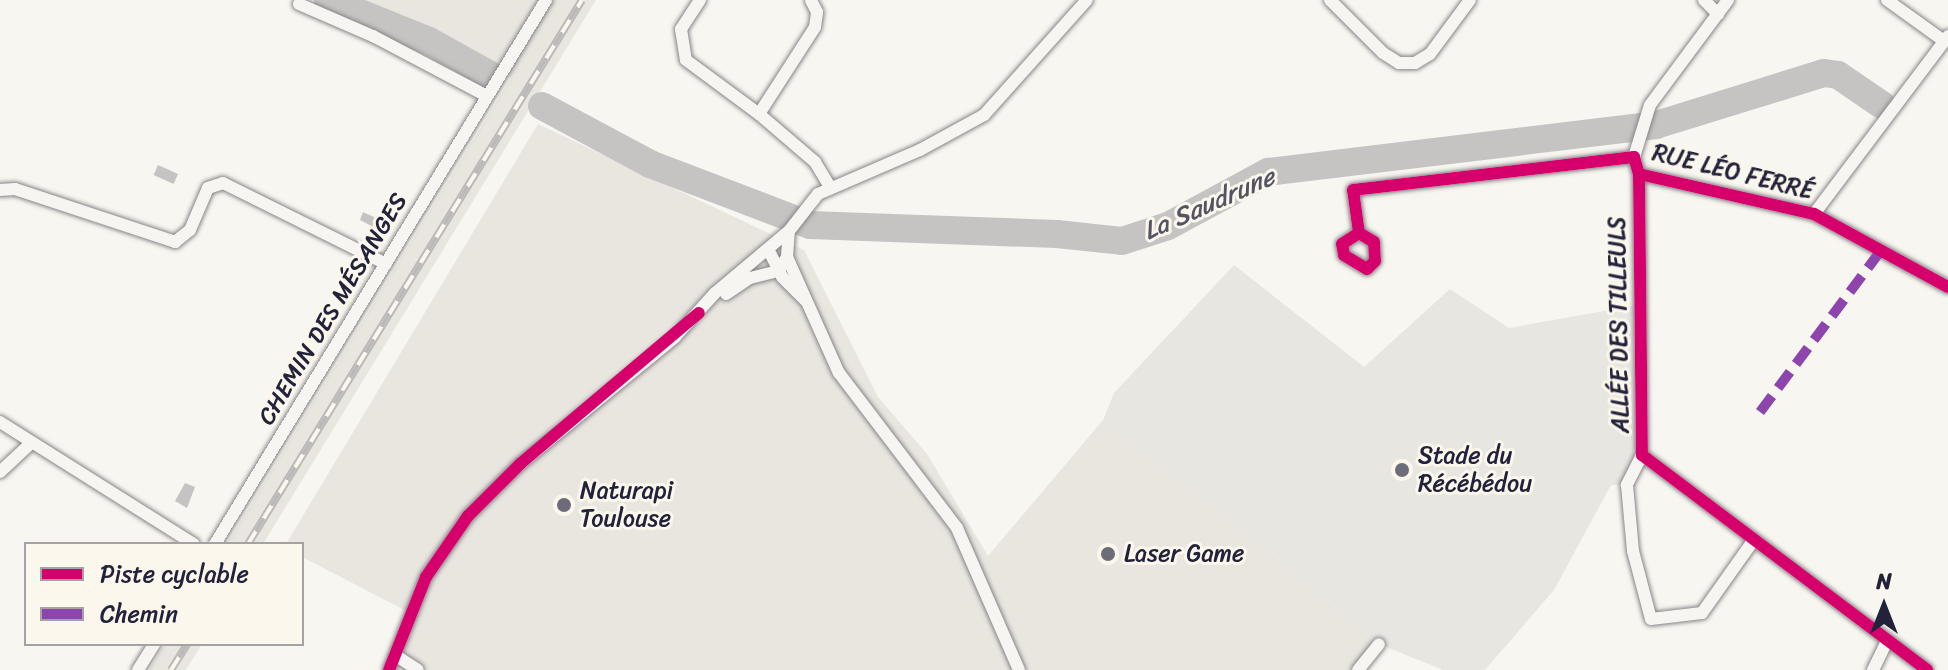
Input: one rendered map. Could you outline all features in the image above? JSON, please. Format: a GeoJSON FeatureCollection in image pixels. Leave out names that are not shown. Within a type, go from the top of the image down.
{"type":"FeatureCollection","features":[{"type":"Feature","properties":{"kind":"street","name":"CHEMIN DES MÉSANGES"},"geometry":{"type":"LineString","coordinates":[[216,542],[546,0]]}},
{"type":"Feature","properties":{"kind":"street"},"geometry":{"type":"LineString","coordinates":[[700,0],[681,29],[686,60],[759,114],[815,162],[830,187]]}},
{"type":"Feature","properties":{"kind":"street"},"geometry":{"type":"LineString","coordinates":[[759,114],[815,27],[817,12],[811,0]]}},
{"type":"Feature","properties":{"kind":"street"},"geometry":{"type":"LineString","coordinates":[[699,313],[715,293],[769,251],[789,231],[803,210],[830,187],[920,150],[984,115],[1087,0]]}},
{"type":"Feature","properties":{"kind":"street"},"geometry":{"type":"LineString","coordinates":[[1330,0],[1383,53],[1399,63],[1415,63],[1430,54],[1470,0]]}},
{"type":"Feature","properties":{"kind":"street"},"geometry":{"type":"LineString","coordinates":[[1704,0],[1718,14]]}},
{"type":"Feature","properties":{"kind":"street"},"geometry":{"type":"LineString","coordinates":[[1634,157],[1646,116],[1728,0]]}},
{"type":"Feature","properties":{"kind":"street"},"geometry":{"type":"LineString","coordinates":[[1814,214],[1946,39],[1887,0]]}},
{"type":"Feature","properties":{"kind":"street"},"geometry":{"type":"LineString","coordinates":[[299,4],[373,36],[487,96]]}},
{"type":"Feature","properties":{"kind":"street","name":"RUE LÉO FERRÉ"},"geometry":{"type":"LineString","coordinates":[[1359,233],[1353,190],[1634,157],[1639,174],[1814,214],[1948,287]]}},
{"type":"Feature","properties":{"kind":"street","name":"ALLÉE DES TILLEULS"},"geometry":{"type":"LineString","coordinates":[[1639,174],[1642,455],[1927,670]]}},
{"type":"Feature","properties":{"kind":"street"},"geometry":{"type":"LineString","coordinates":[[0,190],[15,189],[175,242],[190,230],[208,188],[223,183],[386,264]]}},
{"type":"Feature","properties":{"kind":"street"},"geometry":{"type":"LineString","coordinates":[[789,231],[787,257],[839,373],[861,408],[957,528],[1019,670]]}},
{"type":"Feature","properties":{"kind":"street"},"geometry":{"type":"LineString","coordinates":[[769,251],[778,271],[806,301]]}},
{"type":"Feature","properties":{"kind":"street"},"geometry":{"type":"LineString","coordinates":[[389,670],[426,577],[468,516],[520,464],[699,313],[750,278],[778,271],[787,257]]}},
{"type":"Feature","properties":{"kind":"street"},"geometry":{"type":"LineString","coordinates":[[0,422],[191,542]]}},
{"type":"Feature","properties":{"kind":"street"},"geometry":{"type":"LineString","coordinates":[[0,472],[31,443]]}},
{"type":"Feature","properties":{"kind":"street"},"geometry":{"type":"LineString","coordinates":[[1642,455],[1627,485],[1633,551],[1651,619],[1702,613],[1753,541]]}},
{"type":"Feature","properties":{"kind":"street"},"geometry":{"type":"LineString","coordinates":[[1873,670],[1887,641]]}},
{"type":"Feature","properties":{"kind":"street"},"geometry":{"type":"LineString","coordinates":[[1358,670],[1379,644]]}},
{"type":"Feature","properties":{"kind":"street"},"geometry":{"type":"LineString","coordinates":[[138,670],[153,646]]}},
{"type":"Feature","properties":{"kind":"street"},"geometry":{"type":"LineString","coordinates":[[395,655],[418,670]]}},
{"type":"Feature","properties":{"kind":"shaded area"},"geometry":{"type":"Polygon","coordinates":[[[359,0],[596,0],[264,542],[228,542],[511,78],[476,53],[359,0]]]}},
{"type":"Feature","properties":{"kind":"shaded area"},"geometry":{"type":"Polygon","coordinates":[[[538,124],[804,250],[878,397],[927,454],[988,556],[1103,420],[1208,499],[1379,644],[1357,670],[397,670],[416,616],[304,558],[304,542],[287,542],[538,124]]]}},
{"type":"Feature","properties":{"kind":"shaded area"},"geometry":{"type":"Polygon","coordinates":[[[158,165],[178,174],[174,184],[154,175],[158,165]]]}},
{"type":"Feature","properties":{"kind":"shaded area"},"geometry":{"type":"Polygon","coordinates":[[[363,212],[387,223],[383,232],[360,220],[363,212]]]}},
{"type":"Feature","properties":{"kind":"shaded area","name":"Stade du Récébédou"},"geometry":{"type":"Polygon","coordinates":[[[1234,265],[1364,367],[1450,289],[1509,328],[1643,304],[1642,455],[1627,485],[1611,485],[1554,590],[1485,670],[1443,670],[1379,644],[1208,499],[1103,420],[1114,393],[1234,265]]]}},
{"type":"Feature","properties":{"kind":"shaded area"},"geometry":{"type":"Polygon","coordinates":[[[185,483],[195,487],[187,508],[175,501],[185,483]]]}},
{"type":"Feature","properties":{"kind":"shaded area"},"geometry":{"type":"Polygon","coordinates":[[[164,646],[201,646],[186,670],[149,670],[164,646]]]}},
{"type":"Feature","properties":{"kind":"waterway","name":"La Saudrune"},"geometry":{"type":"LineString","coordinates":[[328,0],[429,41],[490,75]]}},
{"type":"Feature","properties":{"kind":"waterway","name":"La Saudrune"},"geometry":{"type":"LineString","coordinates":[[542,106],[650,164],[810,225],[1057,234],[1122,241],[1168,226],[1268,172],[1656,125],[1824,73],[1838,75],[1882,105]]}},
{"type":"Feature","properties":{"kind":"railway"},"geometry":{"type":"LineString","coordinates":[[249,542],[582,0]]}},
{"type":"Feature","properties":{"kind":"railway"},"geometry":{"type":"LineString","coordinates":[[171,670],[186,646]]}},
{"type":"Feature","properties":{"kind":"marked path"},"geometry":{"type":"LineString","coordinates":[[1760,412],[1882,249]]}},
{"type":"Feature","properties":{"kind":"cycle path"},"geometry":{"type":"LineString","coordinates":[[1359,233],[1374,242],[1375,261],[1367,269],[1344,255],[1342,244],[1359,233],[1353,190],[1634,157],[1639,174],[1814,214],[1948,287]]}},
{"type":"Feature","properties":{"kind":"cycle path"},"geometry":{"type":"LineString","coordinates":[[1639,174],[1642,455],[1927,670]]}},
{"type":"Feature","properties":{"kind":"cycle path"},"geometry":{"type":"LineString","coordinates":[[389,670],[426,577],[468,516],[520,464],[699,313]]}},
{"type":"Feature","properties":{"kind":"place","name":"Stade du Récébédou"},"geometry":{"type":"Point","coordinates":[1402,470]}},
{"type":"Feature","properties":{"kind":"place","name":"Naturapi Toulouse"},"geometry":{"type":"Point","coordinates":[564,505]}},
{"type":"Feature","properties":{"kind":"place","name":"Laser Game"},"geometry":{"type":"Point","coordinates":[1108,554]}}]}
